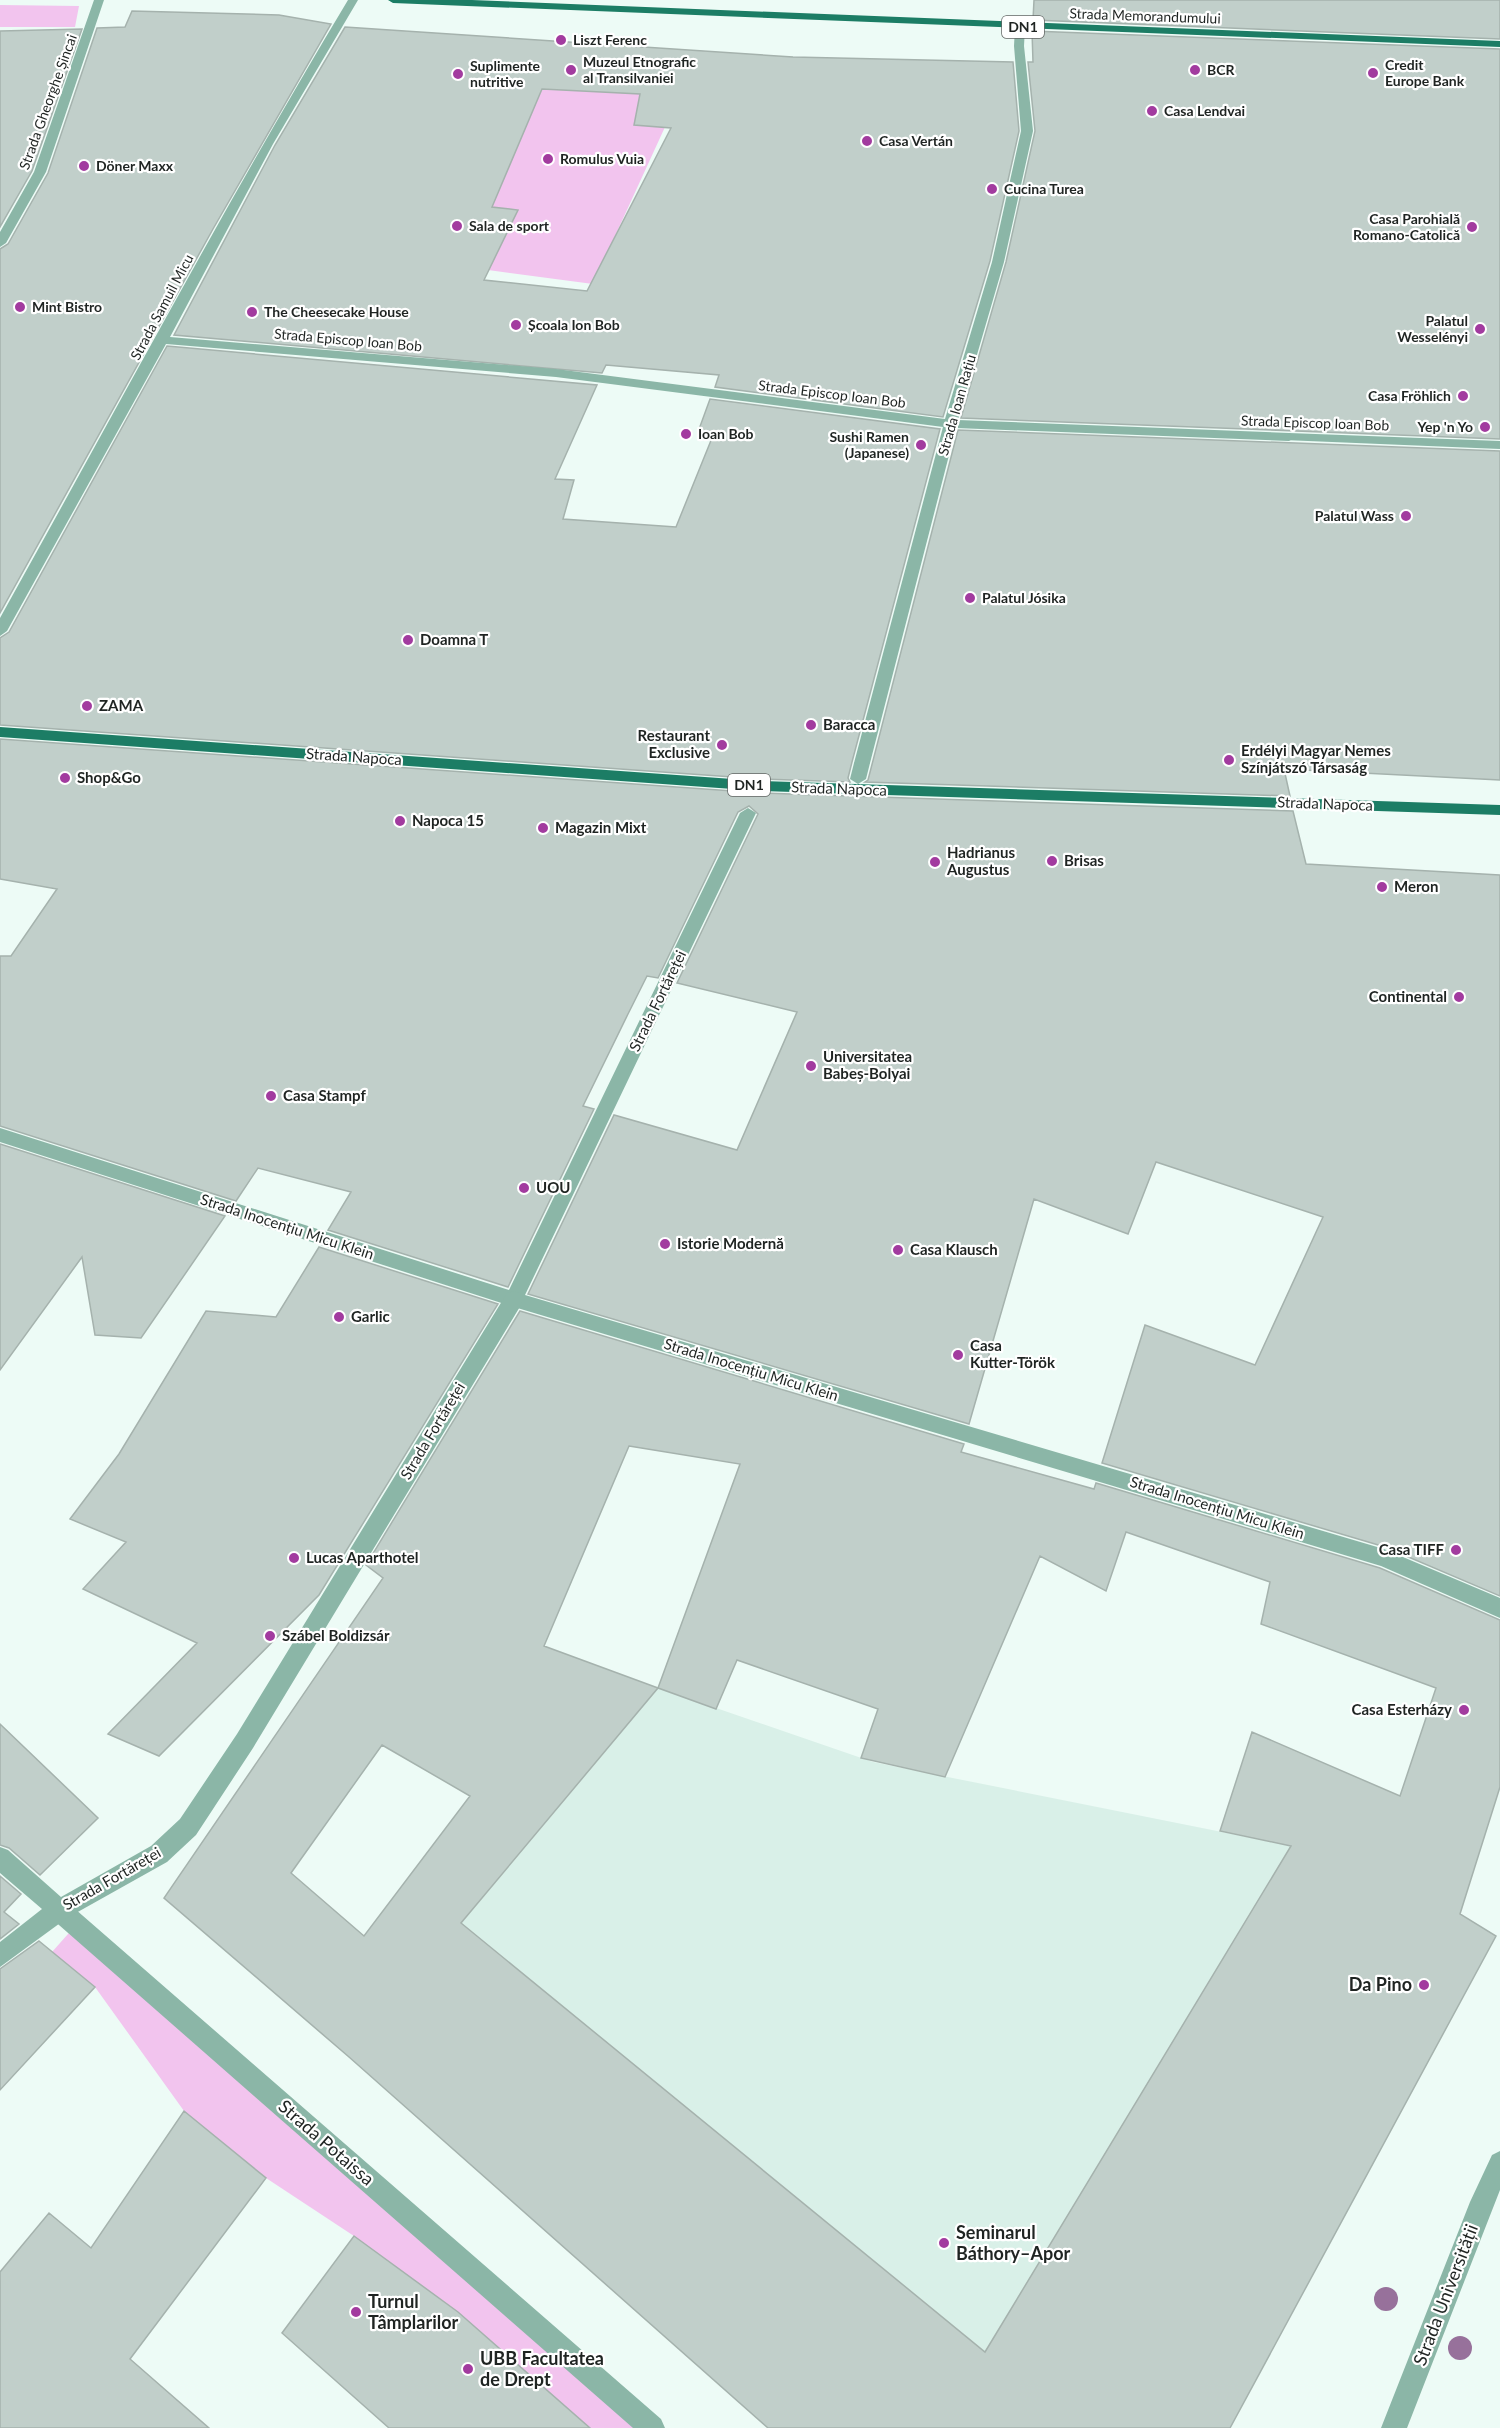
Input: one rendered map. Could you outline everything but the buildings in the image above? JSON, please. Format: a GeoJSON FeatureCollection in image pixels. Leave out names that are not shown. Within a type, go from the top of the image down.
{"type":"FeatureCollection","features":[{"type":"Feature","properties":{"kind":"main road","name":"Strada Memorandumului"},"geometry":{"type":"LineString","coordinates":[[393,0],[1020,27],[1500,44]]}},
{"type":"Feature","properties":{"kind":"main road","name":"Strada Napoca"},"geometry":{"type":"LineString","coordinates":[[0,732],[761,786],[1500,810]]}},
{"type":"Feature","properties":{"kind":"street","name":"Strada Gheorghe Șincai"},"geometry":{"type":"LineString","coordinates":[[0,243],[40,172],[99,0]]}},
{"type":"Feature","properties":{"kind":"street","name":"Strada Samuil Micu"},"geometry":{"type":"LineString","coordinates":[[0,631],[162,340],[267,144],[353,0]]}},
{"type":"Feature","properties":{"kind":"street","name":"Strada Ioan Rațiu"},"geometry":{"type":"LineString","coordinates":[[858,779],[950,424],[998,262],[1027,131],[1019,46],[1020,27]]}},
{"type":"Feature","properties":{"kind":"street","name":"Strada Episcop Ioan Bob"},"geometry":{"type":"LineString","coordinates":[[162,340],[556,373],[950,424],[1500,445]]}},
{"type":"Feature","properties":{"kind":"street","name":"Strada Fortăreței"},"geometry":{"type":"LineString","coordinates":[[0,1956],[59,1910],[159,1854],[188,1827],[245,1741],[514,1299],[748,813]]}},
{"type":"Feature","properties":{"kind":"street","name":"Strada Inocențiu Micu Klein"},"geometry":{"type":"LineString","coordinates":[[0,1135],[514,1299],[1384,1558],[1500,1608]]}},
{"type":"Feature","properties":{"kind":"street","name":"Strada Potaissa"},"geometry":{"type":"LineString","coordinates":[[0,1858],[652,2428]]}},
{"type":"Feature","properties":{"kind":"street","name":"Strada Universității"},"geometry":{"type":"LineString","coordinates":[[1395,2428],[1482,2202],[1500,2163]]}},
{"type":"Feature","properties":{"kind":"shaded area"},"geometry":{"type":"Polygon","coordinates":[[[0,5],[79,6],[75,27],[0,27],[0,5]]]}},
{"type":"Feature","properties":{"kind":"shaded area"},"geometry":{"type":"Polygon","coordinates":[[[516,87],[640,94],[635,125],[665,127],[593,284],[488,270],[492,207],[516,87]]]}},
{"type":"Feature","properties":{"kind":"shaded area","name":"Seminarul Báthory–Apor"},"geometry":{"type":"Polygon","coordinates":[[[658,1688],[873,1762],[1381,1864],[1230,2428],[768,2428],[349,2057],[658,1688]]]}},
{"type":"Feature","properties":{"kind":"shaded area"},"geometry":{"type":"Polygon","coordinates":[[[76,1925],[652,2428],[590,2428],[354,2236],[266,2178],[184,2111],[95,1987],[52,1952],[76,1925]]]}},
{"type":"Feature","properties":{"kind":"place","name":"Liszt Ferenc"},"geometry":{"type":"Point","coordinates":[561,40]}},
{"type":"Feature","properties":{"kind":"place","name":"Muzeul Etnografic al Transilvaniei"},"geometry":{"type":"Point","coordinates":[571,70]}},
{"type":"Feature","properties":{"kind":"place","name":"BCR"},"geometry":{"type":"Point","coordinates":[1195,70]}},
{"type":"Feature","properties":{"kind":"place","name":"Credit Europe Bank"},"geometry":{"type":"Point","coordinates":[1373,73]}},
{"type":"Feature","properties":{"kind":"place","name":"Suplimente nutritive"},"geometry":{"type":"Point","coordinates":[458,74]}},
{"type":"Feature","properties":{"kind":"place","name":"Casa Lendvai"},"geometry":{"type":"Point","coordinates":[1152,111]}},
{"type":"Feature","properties":{"kind":"place","name":"Casa Vertán"},"geometry":{"type":"Point","coordinates":[867,141]}},
{"type":"Feature","properties":{"kind":"place","name":"Romulus Vuia"},"geometry":{"type":"Point","coordinates":[548,159]}},
{"type":"Feature","properties":{"kind":"place","name":"Döner Maxx"},"geometry":{"type":"Point","coordinates":[84,166]}},
{"type":"Feature","properties":{"kind":"place","name":"Cucina Turea"},"geometry":{"type":"Point","coordinates":[992,189]}},
{"type":"Feature","properties":{"kind":"place","name":"Sala de sport"},"geometry":{"type":"Point","coordinates":[457,226]}},
{"type":"Feature","properties":{"kind":"place","name":"Casa Parohială Romano-Catolică"},"geometry":{"type":"Point","coordinates":[1472,227]}},
{"type":"Feature","properties":{"kind":"place","name":"Mint Bistro"},"geometry":{"type":"Point","coordinates":[20,307]}},
{"type":"Feature","properties":{"kind":"place","name":"The Cheesecake House"},"geometry":{"type":"Point","coordinates":[252,312]}},
{"type":"Feature","properties":{"kind":"place","name":"Școala Ion Bob"},"geometry":{"type":"Point","coordinates":[516,325]}},
{"type":"Feature","properties":{"kind":"place","name":"Palatul Wesselényi"},"geometry":{"type":"Point","coordinates":[1480,329]}},
{"type":"Feature","properties":{"kind":"place","name":"Casa Fröhlich"},"geometry":{"type":"Point","coordinates":[1463,396]}},
{"type":"Feature","properties":{"kind":"place","name":"Yep 'n Yo"},"geometry":{"type":"Point","coordinates":[1485,427]}},
{"type":"Feature","properties":{"kind":"place","name":"Ioan Bob"},"geometry":{"type":"Point","coordinates":[686,434]}},
{"type":"Feature","properties":{"kind":"place","name":"Sushi Ramen (Japanese)"},"geometry":{"type":"Point","coordinates":[921,445]}},
{"type":"Feature","properties":{"kind":"place","name":"Palatul Wass"},"geometry":{"type":"Point","coordinates":[1406,516]}},
{"type":"Feature","properties":{"kind":"place","name":"Palatul Jósika"},"geometry":{"type":"Point","coordinates":[970,598]}},
{"type":"Feature","properties":{"kind":"place","name":"Doamna T"},"geometry":{"type":"Point","coordinates":[408,640]}},
{"type":"Feature","properties":{"kind":"place","name":"ZAMA"},"geometry":{"type":"Point","coordinates":[87,706]}},
{"type":"Feature","properties":{"kind":"place","name":"Baracca"},"geometry":{"type":"Point","coordinates":[811,725]}},
{"type":"Feature","properties":{"kind":"place","name":"Restaurant Exclusive"},"geometry":{"type":"Point","coordinates":[722,745]}},
{"type":"Feature","properties":{"kind":"place","name":"Erdélyi Magyar Nemes Színjátszó Társaság"},"geometry":{"type":"Point","coordinates":[1229,760]}},
{"type":"Feature","properties":{"kind":"place","name":"Shop&Go"},"geometry":{"type":"Point","coordinates":[65,778]}},
{"type":"Feature","properties":{"kind":"place","name":"Napoca 15"},"geometry":{"type":"Point","coordinates":[400,821]}},
{"type":"Feature","properties":{"kind":"place","name":"Magazin Mixt"},"geometry":{"type":"Point","coordinates":[543,828]}},
{"type":"Feature","properties":{"kind":"place","name":"Brisas"},"geometry":{"type":"Point","coordinates":[1052,861]}},
{"type":"Feature","properties":{"kind":"place","name":"Hadrianus Augustus"},"geometry":{"type":"Point","coordinates":[935,862]}},
{"type":"Feature","properties":{"kind":"place","name":"Meron"},"geometry":{"type":"Point","coordinates":[1382,887]}},
{"type":"Feature","properties":{"kind":"place","name":"Continental"},"geometry":{"type":"Point","coordinates":[1459,997]}},
{"type":"Feature","properties":{"kind":"place","name":"Universitatea Babeș-Bolyai"},"geometry":{"type":"Point","coordinates":[811,1066]}},
{"type":"Feature","properties":{"kind":"place","name":"Casa Stampf"},"geometry":{"type":"Point","coordinates":[271,1096]}},
{"type":"Feature","properties":{"kind":"place","name":"UOU"},"geometry":{"type":"Point","coordinates":[524,1188]}},
{"type":"Feature","properties":{"kind":"place","name":"Istorie Modernă"},"geometry":{"type":"Point","coordinates":[665,1244]}},
{"type":"Feature","properties":{"kind":"place","name":"Casa Klausch"},"geometry":{"type":"Point","coordinates":[898,1250]}},
{"type":"Feature","properties":{"kind":"place","name":"Garlic"},"geometry":{"type":"Point","coordinates":[339,1317]}},
{"type":"Feature","properties":{"kind":"place","name":"Casa Kutter-Török"},"geometry":{"type":"Point","coordinates":[958,1355]}},
{"type":"Feature","properties":{"kind":"place","name":"Casa TIFF"},"geometry":{"type":"Point","coordinates":[1456,1550]}},
{"type":"Feature","properties":{"kind":"place","name":"Lucas Aparthotel"},"geometry":{"type":"Point","coordinates":[294,1558]}},
{"type":"Feature","properties":{"kind":"place","name":"Szábel Boldizsár"},"geometry":{"type":"Point","coordinates":[270,1636]}},
{"type":"Feature","properties":{"kind":"place","name":"Casa Esterházy"},"geometry":{"type":"Point","coordinates":[1464,1710]}},
{"type":"Feature","properties":{"kind":"place","name":"Da Pino"},"geometry":{"type":"Point","coordinates":[1424,1985]}},
{"type":"Feature","properties":{"kind":"place","name":"Seminarul Báthory–Apor"},"geometry":{"type":"Point","coordinates":[944,2243]}},
{"type":"Feature","properties":{"kind":"place","name":"Turnul Tâmplarilor"},"geometry":{"type":"Point","coordinates":[356,2312]}},
{"type":"Feature","properties":{"kind":"place","name":"UBB Facultatea de Drept"},"geometry":{"type":"Point","coordinates":[468,2369]}}]}
